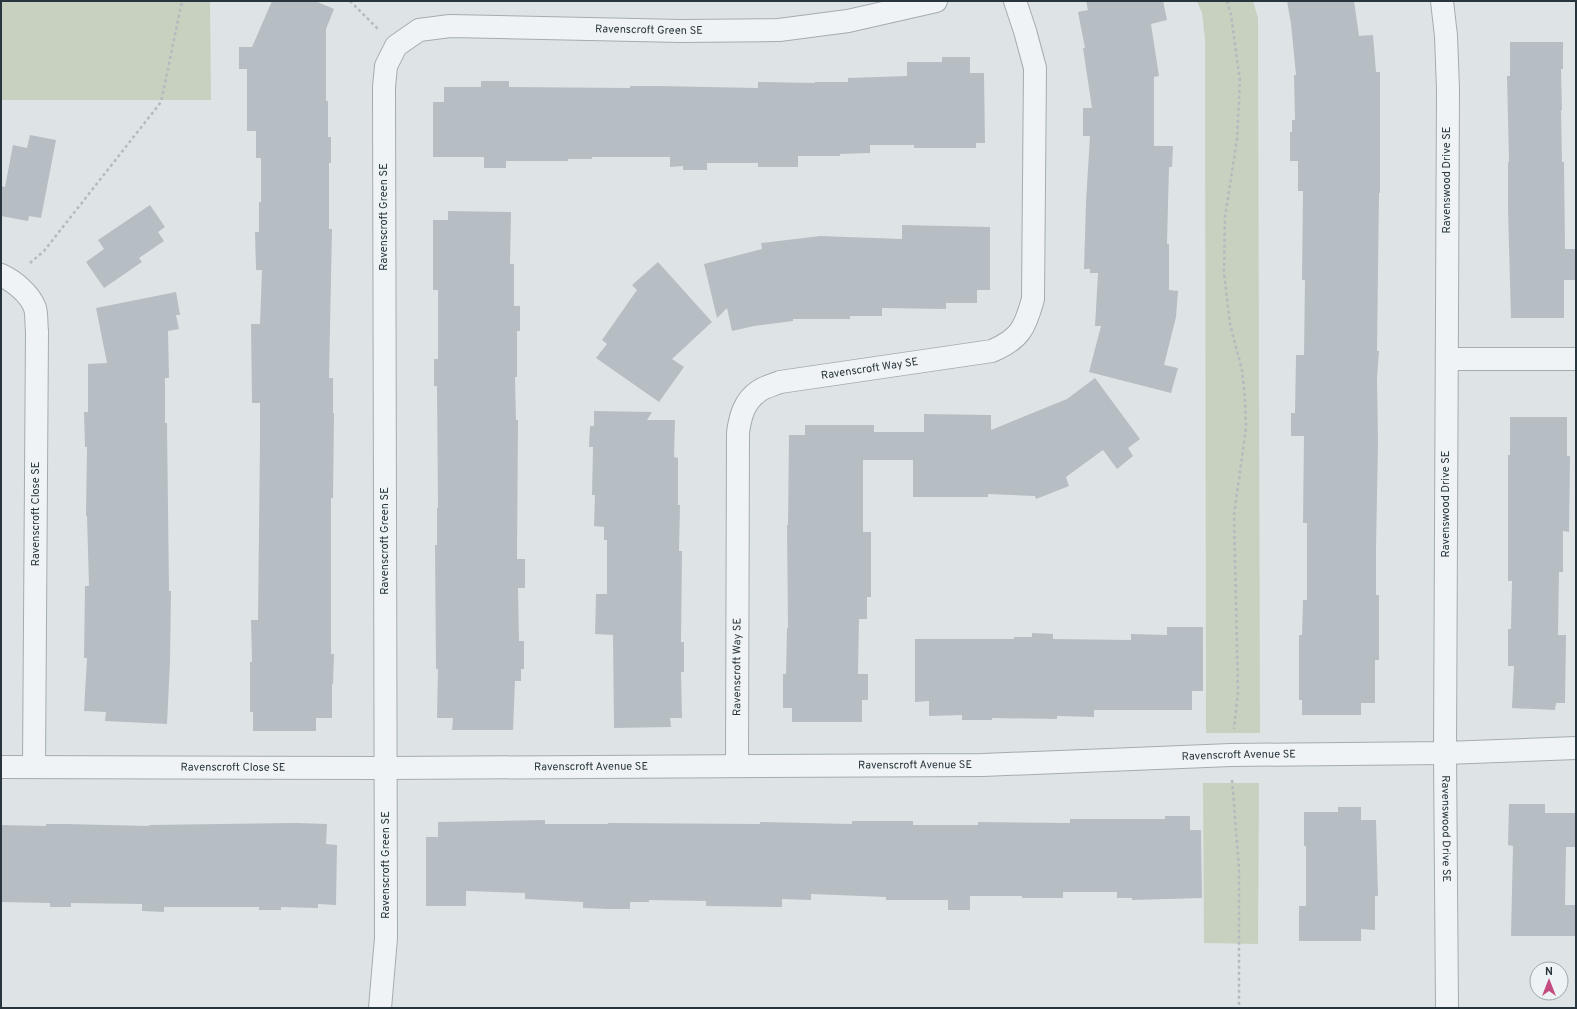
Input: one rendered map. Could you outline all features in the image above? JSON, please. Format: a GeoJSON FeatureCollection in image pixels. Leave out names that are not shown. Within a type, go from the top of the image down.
{"type":"FeatureCollection","features":[{"type":"Feature","properties":{"kind":"street","name":"Ravenscroft Green SE"},"geometry":{"type":"LineString","coordinates":[[380,1008],[386,938],[384,87],[386,66],[396,46],[419,30],[450,26],[780,30],[848,21],[936,1]]}},
{"type":"Feature","properties":{"kind":"street","name":"Ravenscroft Way SE"},"geometry":{"type":"LineString","coordinates":[[737,766],[738,433],[740,416],[748,401],[759,390],[780,382],[992,351],[1008,344],[1020,333],[1028,319],[1033,299],[1035,68],[1025,31],[1014,1]]}},
{"type":"Feature","properties":{"kind":"street","name":"Ravenswood Drive SE"},"geometry":{"type":"LineString","coordinates":[[1442,1],[1446,36],[1448,89],[1445,753],[1447,1008]]}},
{"type":"Feature","properties":{"kind":"street","name":"Ravenscroft Close SE"},"geometry":{"type":"LineString","coordinates":[[6,278],[27,295],[35,308],[37,331],[34,767]]}},
{"type":"Feature","properties":{"kind":"street"},"geometry":{"type":"LineString","coordinates":[[1447,359],[1576,359]]}},
{"type":"Feature","properties":{"kind":"street","name":"Ravenscroft Avenue SE"},"geometry":{"type":"LineString","coordinates":[[385,768],[983,765],[1231,755],[1445,753],[1576,748]]}},
{"type":"Feature","properties":{"kind":"street","name":"Ravenscroft Close SE"},"geometry":{"type":"LineString","coordinates":[[1,767],[385,768]]}},
{"type":"Feature","properties":{"kind":"path"},"geometry":{"type":"LineString","coordinates":[[6,278],[44,251],[161,102],[182,1]]}},
{"type":"Feature","properties":{"kind":"path"},"geometry":{"type":"LineString","coordinates":[[350,1],[396,46]]}},
{"type":"Feature","properties":{"kind":"path"},"geometry":{"type":"LineString","coordinates":[[1227,1],[1231,15],[1240,81],[1236,139],[1225,217],[1224,273],[1230,324],[1242,370],[1246,399],[1246,428],[1234,515],[1238,692],[1231,755],[1239,868],[1239,1008]]}},
{"type":"Feature","properties":{"kind":"green space"},"geometry":{"type":"Polygon","coordinates":[[[1,1],[210,1],[211,100],[1,100],[1,1]]]}},
{"type":"Feature","properties":{"kind":"green space"},"geometry":{"type":"Polygon","coordinates":[[[1197,1],[1253,1],[1258,18],[1260,733],[1206,733],[1205,39],[1202,13],[1197,1]]]}},
{"type":"Feature","properties":{"kind":"green space"},"geometry":{"type":"Polygon","coordinates":[[[1203,783],[1259,783],[1258,944],[1204,943],[1203,783]]]}},
{"type":"Feature","properties":{"kind":"building"},"geometry":{"type":"Polygon","coordinates":[[[272,1],[315,1],[334,9],[326,29],[326,101],[328,101],[328,137],[331,137],[331,163],[329,163],[329,229],[332,229],[329,378],[333,378],[334,413],[333,498],[331,498],[331,654],[334,654],[332,718],[316,718],[316,731],[253,731],[253,712],[250,712],[250,662],[252,662],[251,620],[258,620],[260,439],[260,403],[252,403],[251,324],[260,324],[262,270],[256,270],[255,232],[259,232],[261,158],[256,158],[256,131],[247,131],[247,69],[239,69],[239,47],[252,47],[272,1]]]}},
{"type":"Feature","properties":{"kind":"building"},"geometry":{"type":"Polygon","coordinates":[[[1086,1],[1163,1],[1167,20],[1151,24],[1159,76],[1154,77],[1154,146],[1173,146],[1172,167],[1169,167],[1167,244],[1169,244],[1169,290],[1178,291],[1176,317],[1164,365],[1178,368],[1171,393],[1089,372],[1101,326],[1095,326],[1098,273],[1090,273],[1090,269],[1084,269],[1090,136],[1083,136],[1083,108],[1092,108],[1083,48],[1085,48],[1078,12],[1088,10],[1086,1]]]}},
{"type":"Feature","properties":{"kind":"building"},"geometry":{"type":"Polygon","coordinates":[[[1287,1],[1354,1],[1359,36],[1373,35],[1376,72],[1380,72],[1380,193],[1377,351],[1379,351],[1377,378],[1378,443],[1376,549],[1376,595],[1379,595],[1379,660],[1375,660],[1375,703],[1361,703],[1361,715],[1302,715],[1302,700],[1299,700],[1299,635],[1302,635],[1303,600],[1307,600],[1307,523],[1303,523],[1304,436],[1291,436],[1291,413],[1295,413],[1296,355],[1304,355],[1305,280],[1302,280],[1303,191],[1298,191],[1298,161],[1290,161],[1290,132],[1292,132],[1292,120],[1295,120],[1294,75],[1296,75],[1287,1]]]}},
{"type":"Feature","properties":{"kind":"building"},"geometry":{"type":"Polygon","coordinates":[[[1510,42],[1563,42],[1563,69],[1561,69],[1561,110],[1562,162],[1564,162],[1565,249],[1576,249],[1576,280],[1564,280],[1564,318],[1511,318],[1508,210],[1509,162],[1507,76],[1510,76],[1510,42]]]}},
{"type":"Feature","properties":{"kind":"building"},"geometry":{"type":"Polygon","coordinates":[[[942,57],[970,57],[970,73],[984,73],[985,143],[976,143],[976,148],[914,148],[914,145],[870,145],[870,153],[840,154],[840,156],[798,156],[798,167],[758,167],[758,163],[707,163],[707,170],[683,170],[683,166],[670,167],[670,157],[592,157],[592,159],[568,159],[568,161],[506,161],[506,168],[484,168],[484,157],[433,157],[433,102],[444,102],[444,87],[481,87],[481,81],[509,81],[509,87],[630,88],[630,86],[658,86],[758,88],[758,82],[848,82],[848,78],[907,76],[907,62],[942,62],[942,57]]]}},
{"type":"Feature","properties":{"kind":"building"},"geometry":{"type":"Polygon","coordinates":[[[30,135],[56,140],[41,218],[29,216],[28,221],[1,216],[1,186],[5,187],[13,145],[27,148],[30,135]]]}},
{"type":"Feature","properties":{"kind":"building"},"geometry":{"type":"Polygon","coordinates":[[[150,205],[165,227],[158,232],[164,241],[139,258],[142,262],[104,288],[86,262],[104,249],[98,240],[150,205]]]}},
{"type":"Feature","properties":{"kind":"building"},"geometry":{"type":"Polygon","coordinates":[[[448,211],[511,212],[510,264],[514,264],[514,306],[520,306],[520,331],[517,331],[517,377],[515,377],[516,420],[518,420],[517,559],[525,559],[525,588],[518,588],[519,641],[524,641],[524,669],[521,669],[521,681],[515,681],[513,730],[452,730],[453,718],[437,718],[438,669],[436,669],[435,545],[437,545],[438,508],[437,386],[434,386],[434,359],[438,359],[438,290],[433,290],[433,220],[448,220],[448,211]]]}},
{"type":"Feature","properties":{"kind":"building"},"geometry":{"type":"Polygon","coordinates":[[[902,225],[990,227],[990,290],[977,290],[977,303],[946,303],[946,309],[882,308],[882,316],[850,316],[850,319],[793,319],[793,321],[754,326],[732,331],[727,308],[717,318],[704,264],[762,249],[761,243],[820,236],[902,239],[902,225]]]}},
{"type":"Feature","properties":{"kind":"building"},"geometry":{"type":"Polygon","coordinates":[[[658,262],[712,322],[672,359],[684,367],[659,402],[596,358],[607,344],[602,340],[637,290],[632,285],[658,262]]]}},
{"type":"Feature","properties":{"kind":"building"},"geometry":{"type":"Polygon","coordinates":[[[176,292],[180,315],[176,315],[179,329],[168,331],[169,378],[165,378],[169,591],[171,591],[167,724],[105,721],[106,712],[84,711],[87,658],[84,658],[85,586],[89,586],[86,516],[87,447],[85,447],[84,412],[88,412],[88,364],[107,363],[96,308],[176,292]]]}},
{"type":"Feature","properties":{"kind":"building"},"geometry":{"type":"Polygon","coordinates":[[[1095,378],[1140,439],[1128,448],[1133,456],[1117,469],[1103,450],[1066,477],[1069,486],[1036,499],[1035,496],[988,494],[988,497],[913,497],[913,460],[863,460],[863,532],[871,532],[871,597],[867,597],[867,619],[859,619],[858,674],[868,674],[868,700],[862,700],[862,722],[792,722],[792,708],[783,708],[783,674],[786,674],[788,628],[787,525],[789,435],[805,435],[805,425],[874,425],[874,432],[924,432],[924,414],[991,415],[991,430],[1067,399],[1095,378]]]}},
{"type":"Feature","properties":{"kind":"building"},"geometry":{"type":"Polygon","coordinates":[[[594,411],[652,412],[647,420],[675,420],[674,457],[678,458],[678,505],[680,505],[679,551],[682,551],[681,642],[684,642],[684,672],[681,672],[682,718],[670,718],[671,727],[614,728],[613,635],[595,634],[596,594],[607,594],[607,540],[604,540],[604,527],[594,526],[595,495],[592,495],[593,447],[589,447],[590,426],[594,426],[594,411]]]}},
{"type":"Feature","properties":{"kind":"building"},"geometry":{"type":"Polygon","coordinates":[[[1510,417],[1567,417],[1567,456],[1570,456],[1569,532],[1563,531],[1563,572],[1559,572],[1558,635],[1566,635],[1565,703],[1556,703],[1555,710],[1512,708],[1514,666],[1508,666],[1508,629],[1511,629],[1512,581],[1508,581],[1508,455],[1510,455],[1510,417]]]}},
{"type":"Feature","properties":{"kind":"building"},"geometry":{"type":"Polygon","coordinates":[[[1167,627],[1203,627],[1203,691],[1192,691],[1192,710],[1094,710],[1094,717],[1057,716],[1057,719],[992,718],[992,720],[962,720],[962,715],[929,716],[929,701],[915,702],[915,639],[1014,639],[1014,637],[1032,637],[1032,633],[1053,634],[1053,639],[1131,640],[1131,634],[1167,635],[1167,627]]]}},
{"type":"Feature","properties":{"kind":"building"},"geometry":{"type":"Polygon","coordinates":[[[1509,804],[1545,804],[1545,813],[1576,813],[1576,847],[1566,847],[1565,905],[1576,905],[1576,936],[1511,936],[1513,846],[1508,845],[1509,804]]]}},
{"type":"Feature","properties":{"kind":"building"},"geometry":{"type":"Polygon","coordinates":[[[1338,807],[1361,807],[1361,820],[1376,820],[1378,896],[1375,896],[1375,930],[1361,929],[1361,941],[1299,941],[1299,906],[1306,906],[1306,846],[1304,846],[1304,812],[1338,812],[1338,807]]]}},
{"type":"Feature","properties":{"kind":"building"},"geometry":{"type":"Polygon","coordinates":[[[1165,816],[1190,816],[1190,830],[1201,830],[1202,898],[1132,900],[1132,898],[1117,898],[1117,892],[1063,892],[1063,898],[970,896],[970,910],[948,910],[948,900],[886,900],[886,897],[811,894],[811,900],[782,899],[782,907],[706,906],[706,901],[649,900],[649,902],[630,902],[630,909],[608,909],[583,908],[583,902],[525,899],[525,893],[466,891],[466,906],[426,906],[426,837],[438,837],[438,822],[545,820],[545,824],[760,824],[760,822],[852,824],[852,821],[913,821],[913,825],[978,825],[978,822],[1070,823],[1070,819],[1165,819],[1165,816]]]}},
{"type":"Feature","properties":{"kind":"building"},"geometry":{"type":"Polygon","coordinates":[[[296,823],[327,824],[326,844],[337,845],[336,905],[318,904],[318,908],[281,907],[281,910],[259,910],[259,907],[164,907],[164,912],[142,911],[142,904],[71,903],[71,907],[50,907],[50,903],[1,902],[1,825],[46,826],[46,824],[66,824],[149,826],[296,823]]]}}]}
